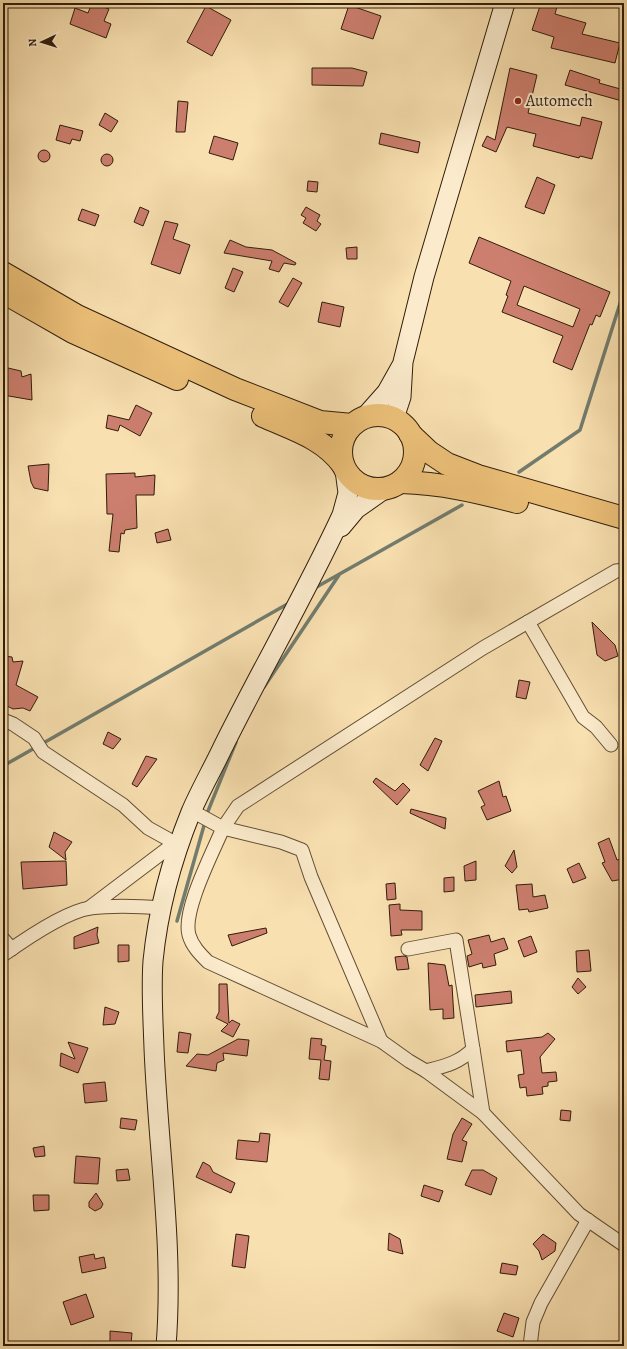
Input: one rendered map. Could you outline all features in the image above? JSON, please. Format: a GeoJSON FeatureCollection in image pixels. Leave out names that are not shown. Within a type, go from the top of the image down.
{"type":"FeatureCollection","features":[{"type":"Feature","properties":{"kind":"highway"},"geometry":{"type":"LineString","coordinates":[[3,274],[77,316],[235,389],[320,422],[358,421],[379,415],[394,418],[403,425],[410,434],[429,452],[447,464],[478,476],[624,518]]}},
{"type":"Feature","properties":{"kind":"highway"},"geometry":{"type":"LineString","coordinates":[[3,292],[73,332],[313,438],[336,455],[352,479],[361,486],[372,489],[426,482],[475,491],[624,533]]}},
{"type":"Feature","properties":{"kind":"highway"},"geometry":{"type":"LineString","coordinates":[[344,467],[341,454],[342,444],[346,433],[358,421]]}},
{"type":"Feature","properties":{"kind":"highway"},"geometry":{"type":"LineString","coordinates":[[392,486],[412,468],[415,459],[414,442],[410,434]]}},
{"type":"Feature","properties":{"kind":"street"},"geometry":{"type":"LineString","coordinates":[[394,418],[401,397],[403,362],[424,277],[505,3]]}},
{"type":"Feature","properties":{"kind":"street"},"geometry":{"type":"LineString","coordinates":[[358,421],[389,388],[403,362]]}},
{"type":"Feature","properties":{"kind":"street"},"geometry":{"type":"LineString","coordinates":[[166,1346],[169,1314],[168,1252],[155,1080],[153,1023],[153,963],[162,908],[177,843],[254,683],[331,540],[342,515],[348,493],[344,467]]}},
{"type":"Feature","properties":{"kind":"street"},"geometry":{"type":"LineString","coordinates":[[331,540],[356,509],[392,486]]}},
{"type":"Feature","properties":{"kind":"street"},"geometry":{"type":"LineString","coordinates":[[624,570],[616,571],[483,648],[238,806],[223,828],[190,906],[188,924],[188,935],[198,952],[208,962],[381,1041],[409,1061],[426,1070],[483,1114],[579,1214],[624,1245]]}},
{"type":"Feature","properties":{"kind":"street"},"geometry":{"type":"LineString","coordinates":[[528,622],[583,717],[596,727],[611,745]]}},
{"type":"Feature","properties":{"kind":"street"},"geometry":{"type":"LineString","coordinates":[[3,720],[13,724],[34,738],[43,752],[123,805],[148,828],[177,843]]}},
{"type":"Feature","properties":{"kind":"street"},"geometry":{"type":"LineString","coordinates":[[192,811],[223,828],[282,842],[302,850],[311,877],[381,1041]]}},
{"type":"Feature","properties":{"kind":"street"},"geometry":{"type":"LineString","coordinates":[[3,938],[7,952],[59,920],[89,908],[177,843]]}},
{"type":"Feature","properties":{"kind":"street"},"geometry":{"type":"LineString","coordinates":[[89,908],[130,906],[162,908]]}},
{"type":"Feature","properties":{"kind":"street"},"geometry":{"type":"LineString","coordinates":[[408,948],[456,940],[483,1114]]}},
{"type":"Feature","properties":{"kind":"street"},"geometry":{"type":"LineString","coordinates":[[426,1070],[451,1065],[464,1059],[473,1049]]}},
{"type":"Feature","properties":{"kind":"street"},"geometry":{"type":"LineString","coordinates":[[530,1346],[533,1322],[541,1303],[588,1220]]}},
{"type":"Feature","properties":{"kind":"building"},"geometry":{"type":"Polygon","coordinates":[[[92,3],[109,9],[104,21],[111,24],[106,38],[70,24],[75,8],[88,13],[92,3]]]}},
{"type":"Feature","properties":{"kind":"building"},"geometry":{"type":"Polygon","coordinates":[[[541,3],[558,3],[555,14],[586,23],[582,34],[620,43],[615,63],[551,48],[554,37],[532,30],[541,3]]]}},
{"type":"Feature","properties":{"kind":"building"},"geometry":{"type":"Polygon","coordinates":[[[349,5],[381,16],[373,39],[341,29],[349,5]]]}},
{"type":"Feature","properties":{"kind":"building"},"geometry":{"type":"Polygon","coordinates":[[[206,6],[231,20],[212,56],[187,42],[206,6]]]}},
{"type":"Feature","properties":{"kind":"building"},"geometry":{"type":"Polygon","coordinates":[[[312,68],[352,68],[367,72],[363,86],[312,85],[312,68]]]}},
{"type":"Feature","properties":{"kind":"building"},"geometry":{"type":"Polygon","coordinates":[[[510,68],[537,75],[528,113],[580,126],[582,117],[602,122],[592,159],[580,156],[579,158],[533,146],[536,134],[507,127],[496,152],[482,146],[487,136],[495,140],[510,68]]]}},
{"type":"Feature","properties":{"kind":"building"},"geometry":{"type":"Polygon","coordinates":[[[570,70],[600,80],[599,83],[624,90],[622,101],[565,85],[570,70]]]}},
{"type":"Feature","properties":{"kind":"building"},"geometry":{"type":"Polygon","coordinates":[[[178,101],[188,102],[185,132],[176,132],[178,101]]]}},
{"type":"Feature","properties":{"kind":"building"},"geometry":{"type":"Polygon","coordinates":[[[105,113],[118,121],[111,132],[99,125],[105,113]]]}},
{"type":"Feature","properties":{"kind":"building"},"geometry":{"type":"Polygon","coordinates":[[[60,125],[83,131],[80,141],[72,139],[70,144],[56,140],[60,125]]]}},
{"type":"Feature","properties":{"kind":"building"},"geometry":{"type":"Polygon","coordinates":[[[381,133],[420,142],[418,153],[379,144],[381,133]]]}},
{"type":"Feature","properties":{"kind":"building"},"geometry":{"type":"Polygon","coordinates":[[[214,136],[238,143],[233,160],[209,153],[214,136]]]}},
{"type":"Feature","properties":{"kind":"building"},"geometry":{"type":"Polygon","coordinates":[[[46,150],[49,151],[49,161],[42,162],[39,161],[38,154],[39,151],[46,150]]]}},
{"type":"Feature","properties":{"kind":"building"},"geometry":{"type":"Polygon","coordinates":[[[105,154],[109,154],[113,160],[109,166],[105,166],[101,162],[101,158],[105,154]]]}},
{"type":"Feature","properties":{"kind":"building"},"geometry":{"type":"Polygon","coordinates":[[[537,177],[555,185],[544,214],[525,207],[537,177]]]}},
{"type":"Feature","properties":{"kind":"building"},"geometry":{"type":"Polygon","coordinates":[[[308,181],[318,182],[317,192],[307,191],[308,181]]]}},
{"type":"Feature","properties":{"kind":"building"},"geometry":{"type":"Polygon","coordinates":[[[140,207],[149,211],[143,226],[134,222],[140,207]]]}},
{"type":"Feature","properties":{"kind":"building"},"geometry":{"type":"Polygon","coordinates":[[[306,207],[320,215],[317,221],[321,224],[316,231],[303,223],[306,218],[301,215],[306,207]]]}},
{"type":"Feature","properties":{"kind":"building"},"geometry":{"type":"Polygon","coordinates":[[[82,209],[99,215],[95,226],[78,220],[82,209]]]}},
{"type":"Feature","properties":{"kind":"building"},"geometry":{"type":"Polygon","coordinates":[[[165,221],[178,224],[173,239],[190,245],[180,274],[151,264],[165,221]]]}},
{"type":"Feature","properties":{"kind":"building"},"geometry":{"type":"Polygon","coordinates":[[[479,237],[610,292],[600,317],[596,315],[592,325],[590,324],[572,370],[553,362],[563,336],[502,312],[508,296],[506,295],[511,281],[469,263],[479,237]],[[524,286],[517,305],[573,327],[580,309],[524,286]]]}},
{"type":"Feature","properties":{"kind":"building"},"geometry":{"type":"Polygon","coordinates":[[[230,240],[246,247],[272,250],[296,263],[295,265],[284,263],[279,272],[269,269],[272,261],[224,253],[230,240]]]}},
{"type":"Feature","properties":{"kind":"building"},"geometry":{"type":"Polygon","coordinates":[[[357,247],[357,259],[347,259],[346,248],[357,247]]]}},
{"type":"Feature","properties":{"kind":"building"},"geometry":{"type":"Polygon","coordinates":[[[233,268],[243,272],[234,292],[225,288],[233,268]]]}},
{"type":"Feature","properties":{"kind":"building"},"geometry":{"type":"Polygon","coordinates":[[[293,278],[302,283],[288,307],[279,302],[293,278]]]}},
{"type":"Feature","properties":{"kind":"building"},"geometry":{"type":"Polygon","coordinates":[[[322,302],[344,307],[340,327],[318,322],[322,302]]]}},
{"type":"Feature","properties":{"kind":"building"},"geometry":{"type":"Polygon","coordinates":[[[8,368],[21,371],[22,377],[31,374],[32,400],[3,395],[3,371],[8,368]]]}},
{"type":"Feature","properties":{"kind":"building"},"geometry":{"type":"Polygon","coordinates":[[[136,405],[152,413],[140,436],[120,425],[118,431],[106,428],[108,415],[129,420],[136,405]]]}},
{"type":"Feature","properties":{"kind":"building"},"geometry":{"type":"Polygon","coordinates":[[[49,464],[48,491],[34,488],[31,482],[28,466],[49,464]]]}},
{"type":"Feature","properties":{"kind":"building"},"geometry":{"type":"Polygon","coordinates":[[[135,473],[135,477],[155,475],[154,495],[136,495],[137,528],[125,530],[124,534],[121,533],[119,552],[109,551],[113,514],[107,514],[106,474],[135,473]]]}},
{"type":"Feature","properties":{"kind":"building"},"geometry":{"type":"Polygon","coordinates":[[[168,529],[171,540],[157,543],[155,533],[168,529]]]}},
{"type":"Feature","properties":{"kind":"building"},"geometry":{"type":"Polygon","coordinates":[[[592,622],[615,645],[618,656],[605,661],[597,655],[592,622]]]}},
{"type":"Feature","properties":{"kind":"building"},"geometry":{"type":"Polygon","coordinates":[[[3,656],[12,657],[13,662],[23,661],[16,685],[38,697],[30,711],[23,708],[13,709],[3,704],[3,656]]]}},
{"type":"Feature","properties":{"kind":"building"},"geometry":{"type":"Polygon","coordinates":[[[519,680],[530,682],[526,699],[516,697],[519,680]]]}},
{"type":"Feature","properties":{"kind":"building"},"geometry":{"type":"Polygon","coordinates":[[[108,732],[121,739],[113,749],[103,744],[108,732]]]}},
{"type":"Feature","properties":{"kind":"building"},"geometry":{"type":"Polygon","coordinates":[[[435,738],[442,741],[428,771],[420,765],[435,738]]]}},
{"type":"Feature","properties":{"kind":"building"},"geometry":{"type":"Polygon","coordinates":[[[146,756],[157,759],[137,787],[132,784],[146,756]]]}},
{"type":"Feature","properties":{"kind":"building"},"geometry":{"type":"Polygon","coordinates":[[[376,778],[395,791],[403,783],[410,790],[397,805],[373,782],[376,778]]]}},
{"type":"Feature","properties":{"kind":"building"},"geometry":{"type":"Polygon","coordinates":[[[499,781],[503,797],[506,796],[511,811],[487,820],[481,807],[485,805],[478,791],[499,781]]]}},
{"type":"Feature","properties":{"kind":"building"},"geometry":{"type":"Polygon","coordinates":[[[411,809],[446,818],[445,829],[410,813],[411,809]]]}},
{"type":"Feature","properties":{"kind":"building"},"geometry":{"type":"Polygon","coordinates":[[[54,832],[72,842],[65,852],[66,860],[49,847],[54,832]]]}},
{"type":"Feature","properties":{"kind":"building"},"geometry":{"type":"Polygon","coordinates":[[[609,838],[617,860],[624,858],[624,879],[612,881],[602,863],[605,862],[598,843],[609,838]]]}},
{"type":"Feature","properties":{"kind":"building"},"geometry":{"type":"Polygon","coordinates":[[[514,850],[517,867],[512,873],[505,866],[514,850]]]}},
{"type":"Feature","properties":{"kind":"building"},"geometry":{"type":"Polygon","coordinates":[[[66,861],[67,885],[23,889],[21,862],[66,861]]]}},
{"type":"Feature","properties":{"kind":"building"},"geometry":{"type":"Polygon","coordinates":[[[476,861],[476,880],[465,881],[464,866],[476,861]]]}},
{"type":"Feature","properties":{"kind":"building"},"geometry":{"type":"Polygon","coordinates":[[[579,863],[586,878],[573,883],[567,869],[579,863]]]}},
{"type":"Feature","properties":{"kind":"building"},"geometry":{"type":"Polygon","coordinates":[[[454,877],[454,891],[444,892],[444,878],[454,877]]]}},
{"type":"Feature","properties":{"kind":"building"},"geometry":{"type":"Polygon","coordinates":[[[395,883],[396,899],[387,900],[386,884],[395,883]]]}},
{"type":"Feature","properties":{"kind":"building"},"geometry":{"type":"Polygon","coordinates":[[[532,884],[533,897],[545,895],[548,908],[529,912],[528,909],[519,910],[516,885],[532,884]]]}},
{"type":"Feature","properties":{"kind":"building"},"geometry":{"type":"Polygon","coordinates":[[[400,904],[400,910],[422,911],[422,930],[401,930],[402,935],[391,936],[389,905],[400,904]]]}},
{"type":"Feature","properties":{"kind":"building"},"geometry":{"type":"Polygon","coordinates":[[[98,927],[97,935],[99,943],[74,949],[74,937],[98,927]]]}},
{"type":"Feature","properties":{"kind":"building"},"geometry":{"type":"Polygon","coordinates":[[[266,928],[267,933],[232,946],[228,935],[266,928]]]}},
{"type":"Feature","properties":{"kind":"building"},"geometry":{"type":"Polygon","coordinates":[[[489,935],[491,942],[504,938],[508,949],[494,954],[496,965],[483,968],[482,963],[469,967],[467,956],[472,954],[468,940],[489,935]]]}},
{"type":"Feature","properties":{"kind":"building"},"geometry":{"type":"Polygon","coordinates":[[[531,936],[537,952],[524,957],[518,941],[531,936]]]}},
{"type":"Feature","properties":{"kind":"building"},"geometry":{"type":"Polygon","coordinates":[[[118,945],[129,945],[129,961],[118,962],[118,945]]]}},
{"type":"Feature","properties":{"kind":"building"},"geometry":{"type":"Polygon","coordinates":[[[589,950],[591,971],[577,972],[576,951],[589,950]]]}},
{"type":"Feature","properties":{"kind":"building"},"geometry":{"type":"Polygon","coordinates":[[[395,957],[407,957],[409,969],[397,970],[395,957]]]}},
{"type":"Feature","properties":{"kind":"building"},"geometry":{"type":"Polygon","coordinates":[[[428,963],[445,965],[449,986],[452,985],[454,1018],[443,1019],[443,1009],[430,1010],[428,963]]]}},
{"type":"Feature","properties":{"kind":"building"},"geometry":{"type":"Polygon","coordinates":[[[578,978],[586,987],[578,994],[572,987],[578,978]]]}},
{"type":"Feature","properties":{"kind":"building"},"geometry":{"type":"Polygon","coordinates":[[[219,984],[227,984],[229,1023],[232,1020],[240,1024],[233,1037],[221,1031],[228,1024],[216,1018],[219,1012],[219,984]]]}},
{"type":"Feature","properties":{"kind":"building"},"geometry":{"type":"Polygon","coordinates":[[[511,991],[512,1003],[476,1007],[475,995],[511,991]]]}},
{"type":"Feature","properties":{"kind":"building"},"geometry":{"type":"Polygon","coordinates":[[[105,1007],[119,1012],[115,1024],[103,1025],[105,1007]]]}},
{"type":"Feature","properties":{"kind":"building"},"geometry":{"type":"Polygon","coordinates":[[[179,1032],[191,1034],[188,1053],[177,1052],[179,1032]]]}},
{"type":"Feature","properties":{"kind":"building"},"geometry":{"type":"Polygon","coordinates":[[[548,1033],[555,1039],[540,1057],[542,1073],[556,1072],[557,1081],[548,1082],[548,1086],[542,1087],[543,1094],[527,1096],[526,1087],[520,1088],[518,1075],[524,1074],[521,1050],[507,1052],[506,1041],[542,1037],[548,1033]]]}},
{"type":"Feature","properties":{"kind":"building"},"geometry":{"type":"Polygon","coordinates":[[[311,1038],[322,1039],[321,1045],[326,1046],[324,1060],[331,1061],[329,1080],[319,1079],[321,1060],[309,1059],[311,1038]]]}},
{"type":"Feature","properties":{"kind":"building"},"geometry":{"type":"Polygon","coordinates":[[[238,1039],[249,1040],[247,1056],[223,1053],[224,1060],[217,1063],[216,1071],[186,1066],[197,1054],[208,1055],[238,1039]]]}},
{"type":"Feature","properties":{"kind":"building"},"geometry":{"type":"Polygon","coordinates":[[[68,1042],[88,1048],[78,1073],[60,1066],[61,1053],[75,1059],[68,1042]]]}},
{"type":"Feature","properties":{"kind":"building"},"geometry":{"type":"Polygon","coordinates":[[[105,1082],[107,1101],[85,1103],[83,1084],[105,1082]]]}},
{"type":"Feature","properties":{"kind":"building"},"geometry":{"type":"Polygon","coordinates":[[[561,1110],[571,1111],[570,1121],[560,1120],[561,1110]]]}},
{"type":"Feature","properties":{"kind":"building"},"geometry":{"type":"Polygon","coordinates":[[[121,1118],[137,1120],[135,1130],[120,1128],[121,1118]]]}},
{"type":"Feature","properties":{"kind":"building"},"geometry":{"type":"Polygon","coordinates":[[[462,1118],[472,1124],[462,1140],[467,1142],[462,1162],[447,1159],[453,1134],[462,1118]]]}},
{"type":"Feature","properties":{"kind":"building"},"geometry":{"type":"Polygon","coordinates":[[[260,1133],[270,1134],[267,1162],[236,1159],[238,1140],[259,1142],[260,1133]]]}},
{"type":"Feature","properties":{"kind":"building"},"geometry":{"type":"Polygon","coordinates":[[[44,1146],[45,1156],[35,1157],[33,1148],[44,1146]]]}},
{"type":"Feature","properties":{"kind":"building"},"geometry":{"type":"Polygon","coordinates":[[[76,1156],[100,1158],[98,1184],[74,1183],[76,1156]]]}},
{"type":"Feature","properties":{"kind":"building"},"geometry":{"type":"Polygon","coordinates":[[[203,1162],[210,1166],[213,1172],[235,1183],[231,1193],[196,1177],[203,1162]]]}},
{"type":"Feature","properties":{"kind":"building"},"geometry":{"type":"Polygon","coordinates":[[[128,1169],[130,1180],[117,1181],[116,1170],[128,1169]]]}},
{"type":"Feature","properties":{"kind":"building"},"geometry":{"type":"Polygon","coordinates":[[[472,1170],[483,1170],[497,1178],[491,1195],[465,1185],[472,1170]]]}},
{"type":"Feature","properties":{"kind":"building"},"geometry":{"type":"Polygon","coordinates":[[[424,1185],[443,1191],[439,1202],[421,1196],[424,1185]]]}},
{"type":"Feature","properties":{"kind":"building"},"geometry":{"type":"Polygon","coordinates":[[[96,1193],[103,1204],[101,1208],[95,1211],[89,1207],[89,1202],[96,1193]]]}},
{"type":"Feature","properties":{"kind":"building"},"geometry":{"type":"Polygon","coordinates":[[[33,1195],[49,1195],[49,1210],[34,1211],[33,1195]]]}},
{"type":"Feature","properties":{"kind":"building"},"geometry":{"type":"Polygon","coordinates":[[[389,1233],[400,1239],[403,1254],[388,1250],[389,1233]]]}},
{"type":"Feature","properties":{"kind":"building"},"geometry":{"type":"Polygon","coordinates":[[[236,1234],[249,1236],[245,1268],[232,1266],[236,1234]]]}},
{"type":"Feature","properties":{"kind":"building"},"geometry":{"type":"Polygon","coordinates":[[[543,1234],[556,1243],[555,1251],[542,1260],[539,1251],[533,1244],[543,1234]]]}},
{"type":"Feature","properties":{"kind":"building"},"geometry":{"type":"Polygon","coordinates":[[[94,1254],[95,1259],[104,1257],[106,1268],[82,1273],[79,1257],[94,1254]]]}},
{"type":"Feature","properties":{"kind":"building"},"geometry":{"type":"Polygon","coordinates":[[[502,1263],[518,1266],[516,1275],[500,1273],[502,1263]]]}},
{"type":"Feature","properties":{"kind":"building"},"geometry":{"type":"Polygon","coordinates":[[[86,1294],[94,1317],[71,1325],[63,1302],[86,1294]]]}},
{"type":"Feature","properties":{"kind":"building"},"geometry":{"type":"Polygon","coordinates":[[[504,1313],[519,1318],[513,1337],[497,1331],[504,1313]]]}},
{"type":"Feature","properties":{"kind":"building"},"geometry":{"type":"Polygon","coordinates":[[[110,1331],[132,1333],[131,1344],[110,1343],[110,1331]]]}},
{"type":"Feature","properties":{"kind":"waterway"},"geometry":{"type":"LineString","coordinates":[[519,472],[580,430],[624,291]]}},
{"type":"Feature","properties":{"kind":"waterway"},"geometry":{"type":"LineString","coordinates":[[313,589],[462,505]]}},
{"type":"Feature","properties":{"kind":"waterway"},"geometry":{"type":"LineString","coordinates":[[264,687],[339,575]]}},
{"type":"Feature","properties":{"kind":"waterway"},"geometry":{"type":"LineString","coordinates":[[3,766],[291,602]]}},
{"type":"Feature","properties":{"kind":"waterway"},"geometry":{"type":"LineString","coordinates":[[206,816],[236,742]]}},
{"type":"Feature","properties":{"kind":"waterway"},"geometry":{"type":"LineString","coordinates":[[177,921],[205,822]]}},
{"type":"Feature","properties":{"kind":"place","name":"Automech"},"geometry":{"type":"Point","coordinates":[518,101]}}]}
